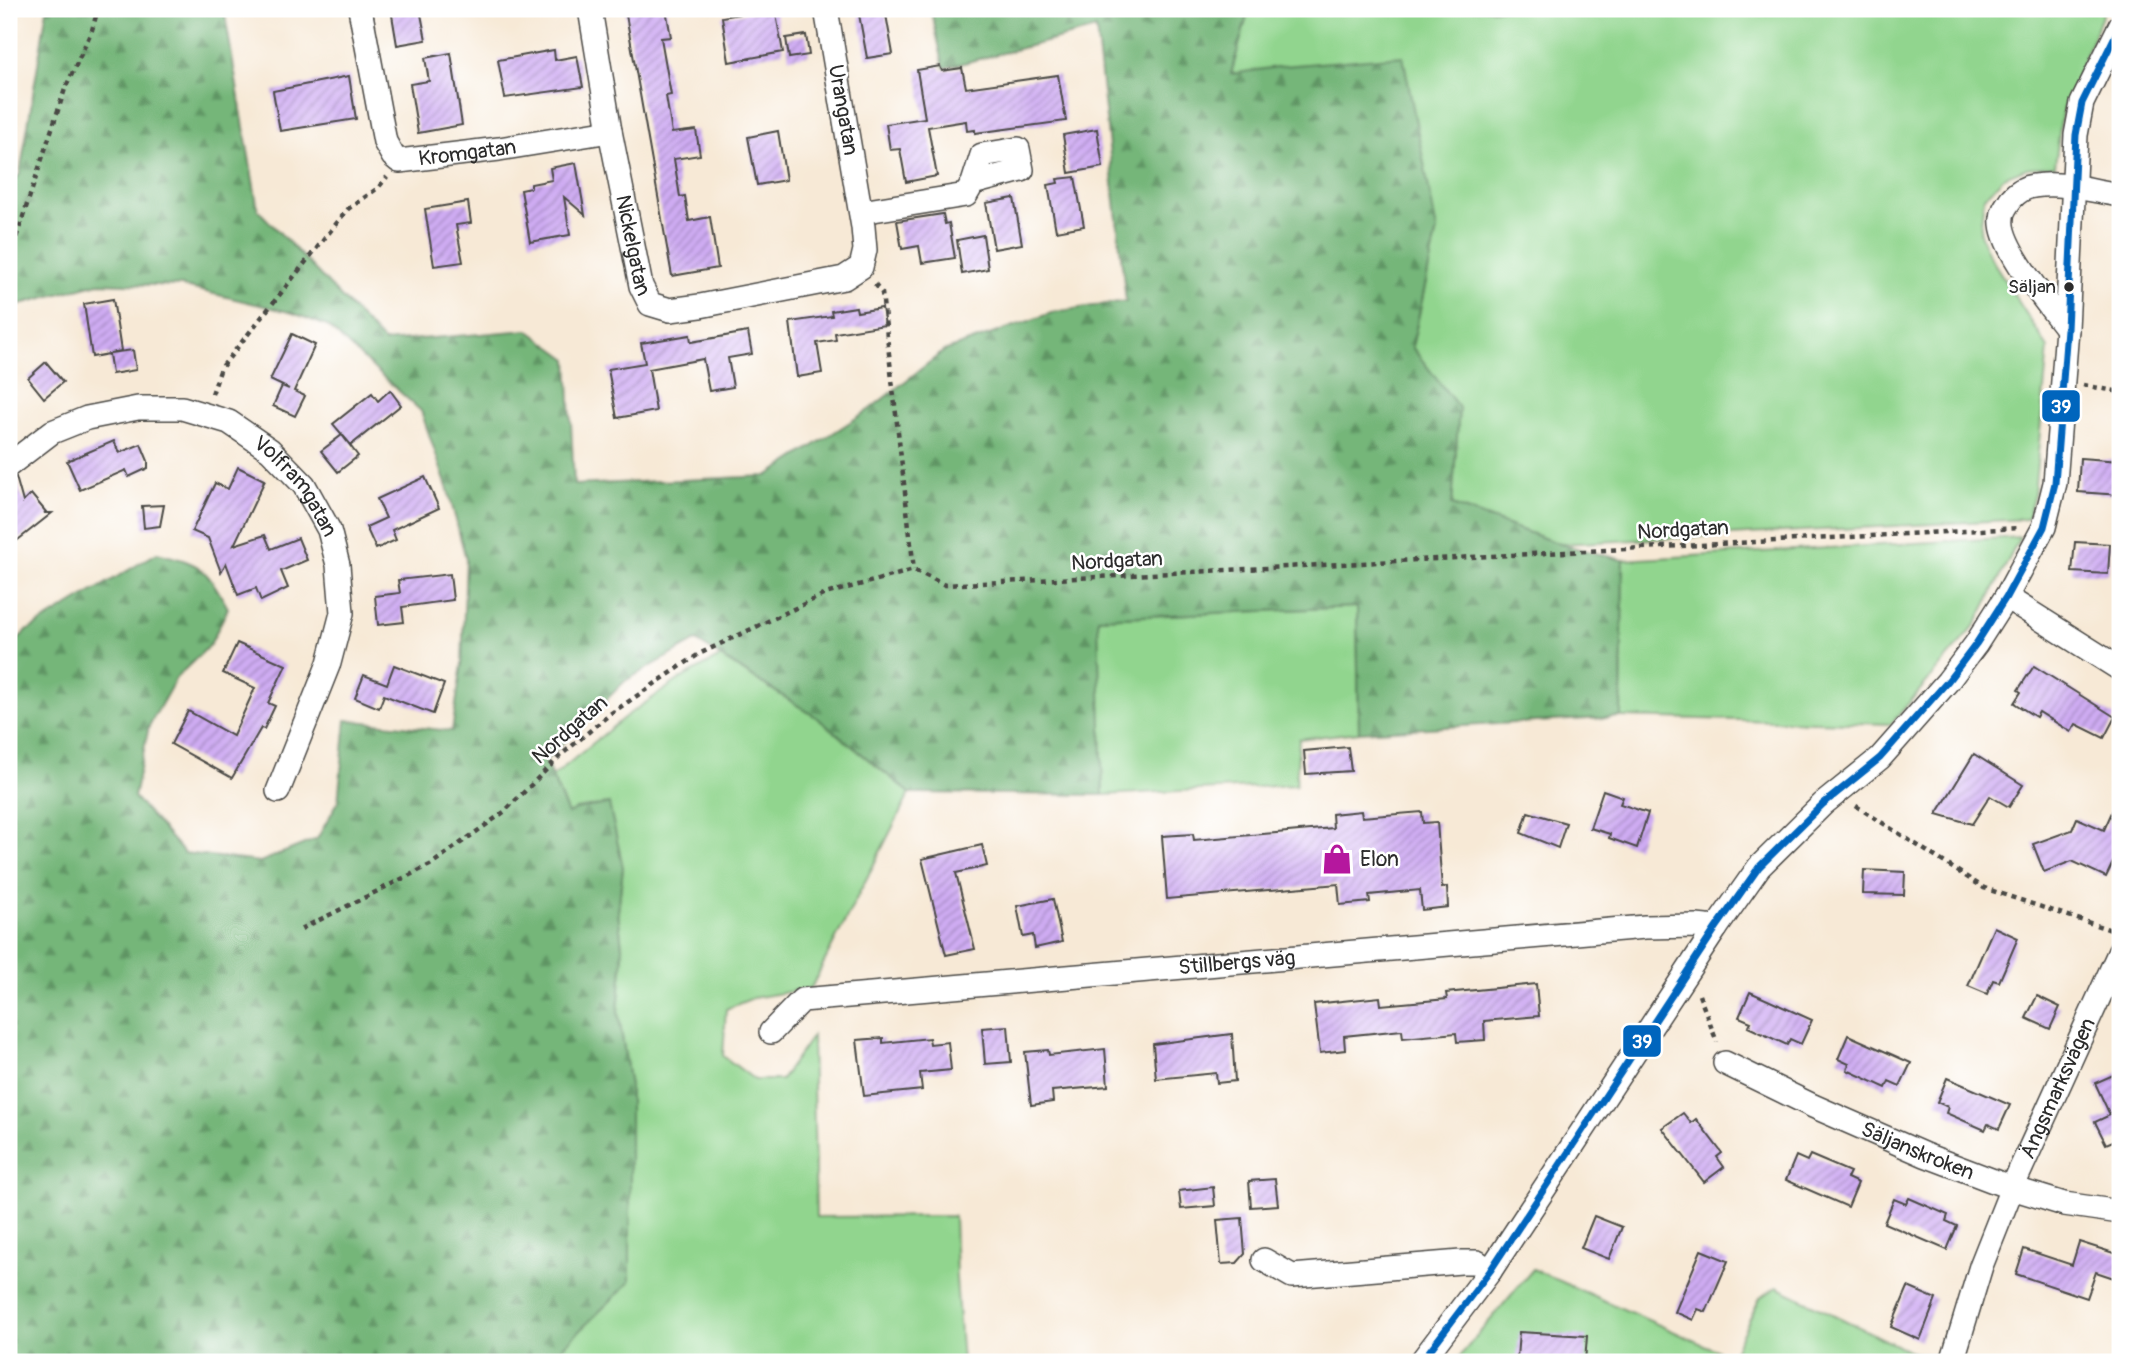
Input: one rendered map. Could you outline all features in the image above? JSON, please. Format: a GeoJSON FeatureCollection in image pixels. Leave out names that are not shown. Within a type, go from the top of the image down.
{"type":"FeatureCollection","features":[{"type":"Feature","properties":{"kind":"street","name":"Kromgatan"},"geometry":{"type":"LineString","coordinates":[[360,9],[385,142],[393,156],[400,161],[499,149],[610,131]]}},
{"type":"Feature","properties":{"kind":"street","name":"Nickelgatan"},"geometry":{"type":"LineString","coordinates":[[590,9],[610,131],[641,286],[650,304],[670,310],[700,306],[844,278],[862,267]]}},
{"type":"Feature","properties":{"kind":"street","name":"Urangatan"},"geometry":{"type":"LineString","coordinates":[[826,9],[861,212],[865,250],[862,267]]}},
{"type":"Feature","properties":{"kind":"street"},"geometry":{"type":"LineString","coordinates":[[1422,1362],[1490,1271],[1759,867],[1824,804],[1880,758],[1931,700],[1976,644],[2006,597],[2044,527],[2055,483],[2067,329],[2076,135],[2082,103],[2120,26]]}},
{"type":"Feature","properties":{"kind":"street"},"geometry":{"type":"LineString","coordinates":[[861,212],[966,195],[973,183]]}},
{"type":"Feature","properties":{"kind":"street"},"geometry":{"type":"LineString","coordinates":[[2067,329],[2011,251],[2005,239],[2001,217],[2013,198],[2031,186],[2073,187],[2120,195]]}},
{"type":"Feature","properties":{"kind":"street","name":"Volframgatan"},"geometry":{"type":"LineString","coordinates":[[9,464],[52,432],[88,418],[138,408],[181,408],[229,422],[270,450],[304,485],[329,530],[338,565],[342,613],[329,663],[278,791]]}},
{"type":"Feature","properties":{"kind":"street"},"geometry":{"type":"LineString","coordinates":[[2006,597],[2120,669]]}},
{"type":"Feature","properties":{"kind":"street","name":"Stillbergs väg"},"geometry":{"type":"LineString","coordinates":[[771,1032],[802,1000],[1645,927],[1716,928]]}},
{"type":"Feature","properties":{"kind":"street","name":"Ängsmarksvägen"},"geometry":{"type":"LineString","coordinates":[[1952,1362],[1981,1266],[2012,1188],[2120,951]]}},
{"type":"Feature","properties":{"kind":"street","name":"Säljanskroken"},"geometry":{"type":"LineString","coordinates":[[1725,1063],[1875,1133],[2012,1188],[2064,1204],[2120,1212]]}},
{"type":"Feature","properties":{"kind":"street"},"geometry":{"type":"LineString","coordinates":[[1264,1260],[1292,1276],[1461,1262],[1477,1262],[1490,1271]]}},
{"type":"Feature","properties":{"kind":"path"},"geometry":{"type":"LineString","coordinates":[[9,244],[16,238],[65,89],[92,30],[98,9]]}},
{"type":"Feature","properties":{"kind":"path"},"geometry":{"type":"LineString","coordinates":[[205,415],[221,368],[348,209],[378,188],[400,161]]}},
{"type":"Feature","properties":{"kind":"path"},"geometry":{"type":"LineString","coordinates":[[862,267],[882,293],[914,569]]}},
{"type":"Feature","properties":{"kind":"path"},"geometry":{"type":"LineString","coordinates":[[2075,384],[2120,392]]}},
{"type":"Feature","properties":{"kind":"path","name":"Nordgatan"},"geometry":{"type":"LineString","coordinates":[[301,929],[430,865],[504,812],[560,756],[611,713],[699,654],[825,594],[914,569],[945,585],[2044,527]]}},
{"type":"Feature","properties":{"kind":"path"},"geometry":{"type":"LineString","coordinates":[[1850,802],[1984,888],[2120,933]]}},
{"type":"Feature","properties":{"kind":"path"},"geometry":{"type":"LineString","coordinates":[[1689,999],[1696,987],[1725,1063]]}},
{"type":"Feature","properties":{"kind":"green space"},"geometry":{"type":"Polygon","coordinates":[[[47,9],[224,9],[258,210],[384,342],[528,330],[568,359],[574,485],[767,476],[870,409],[944,351],[1054,312],[1126,301],[1096,29],[944,68],[931,9],[1249,9],[1231,74],[1283,66],[1403,56],[1437,230],[1412,347],[1459,408],[1452,505],[1560,544],[1623,560],[1621,717],[1359,732],[1357,607],[1098,618],[1103,795],[910,793],[816,717],[696,641],[625,681],[545,761],[568,814],[576,809],[609,804],[623,867],[618,912],[623,955],[618,1011],[630,1086],[630,1282],[547,1362],[9,1362],[9,649],[25,632],[157,553],[184,560],[201,569],[208,575],[228,608],[210,645],[176,678],[149,726],[134,797],[184,853],[260,862],[317,839],[338,802],[346,720],[452,731],[462,664],[466,559],[448,490],[421,411],[327,326],[293,313],[181,286],[99,283],[17,305],[9,310],[9,187],[20,174],[47,9]]]}},
{"type":"Feature","properties":{"kind":"green space"},"geometry":{"type":"Polygon","coordinates":[[[1249,9],[2105,9],[2062,113],[2055,166],[2027,168],[2004,177],[1984,197],[1980,233],[1989,255],[2048,348],[2034,495],[2027,519],[1560,544],[1452,505],[1459,408],[1412,347],[1437,230],[1231,74],[1249,9]]]}},
{"type":"Feature","properties":{"kind":"green space"},"geometry":{"type":"Polygon","coordinates":[[[2020,537],[1977,623],[1891,724],[1621,717],[1623,560],[2020,537]]]}},
{"type":"Feature","properties":{"kind":"green space"},"geometry":{"type":"Polygon","coordinates":[[[1357,607],[1359,732],[1299,739],[1296,785],[1103,795],[1097,618],[1357,607]]]}},
{"type":"Feature","properties":{"kind":"green space"},"geometry":{"type":"Polygon","coordinates":[[[720,657],[816,717],[910,793],[811,988],[753,998],[726,1009],[723,1056],[755,1080],[781,1080],[812,1036],[816,1217],[954,1216],[962,1362],[547,1362],[630,1281],[630,1086],[618,1011],[623,955],[618,912],[623,867],[568,814],[552,777],[626,716],[680,679],[720,657]]]}},
{"type":"Feature","properties":{"kind":"green space"},"geometry":{"type":"Polygon","coordinates":[[[1533,1269],[1731,1357],[1760,1298],[1777,1287],[1910,1352],[1968,1362],[1455,1362],[1533,1269]]]}},
{"type":"Feature","properties":{"kind":"building"},"geometry":{"type":"Polygon","coordinates":[[[391,9],[420,9],[426,40],[397,45],[391,9]]]}},
{"type":"Feature","properties":{"kind":"building"},"geometry":{"type":"Polygon","coordinates":[[[625,9],[666,9],[671,37],[661,38],[671,95],[666,96],[672,133],[696,130],[700,155],[674,159],[680,197],[685,196],[689,221],[710,217],[718,268],[672,276],[625,9]]]}},
{"type":"Feature","properties":{"kind":"building"},"geometry":{"type":"Polygon","coordinates":[[[775,9],[783,52],[729,62],[722,17],[775,9]]]}},
{"type":"Feature","properties":{"kind":"building"},"geometry":{"type":"Polygon","coordinates":[[[858,9],[885,9],[893,54],[867,58],[858,9]]]}},
{"type":"Feature","properties":{"kind":"building"},"geometry":{"type":"Polygon","coordinates":[[[806,35],[809,55],[789,58],[786,38],[806,35]]]}},
{"type":"Feature","properties":{"kind":"building"},"geometry":{"type":"Polygon","coordinates":[[[554,50],[555,60],[577,56],[583,87],[505,98],[498,60],[554,50]]]}},
{"type":"Feature","properties":{"kind":"building"},"geometry":{"type":"Polygon","coordinates":[[[451,53],[462,125],[418,133],[410,84],[429,81],[425,58],[451,53]]]}},
{"type":"Feature","properties":{"kind":"building"},"geometry":{"type":"Polygon","coordinates":[[[940,66],[942,71],[962,68],[966,88],[1058,75],[1066,121],[975,133],[975,130],[967,131],[966,121],[928,127],[937,176],[906,182],[900,149],[890,150],[886,124],[925,118],[917,70],[940,66]]]}},
{"type":"Feature","properties":{"kind":"building"},"geometry":{"type":"Polygon","coordinates":[[[349,76],[356,119],[280,131],[273,91],[349,76]]]}},
{"type":"Feature","properties":{"kind":"building"},"geometry":{"type":"Polygon","coordinates":[[[1097,129],[1103,167],[1069,173],[1063,135],[1097,129]]]}},
{"type":"Feature","properties":{"kind":"building"},"geometry":{"type":"Polygon","coordinates":[[[778,131],[786,180],[757,185],[748,137],[778,131]]]}},
{"type":"Feature","properties":{"kind":"building"},"geometry":{"type":"Polygon","coordinates":[[[576,163],[585,215],[564,197],[570,235],[530,242],[521,190],[531,188],[531,184],[552,180],[550,168],[576,163]]]}},
{"type":"Feature","properties":{"kind":"building"},"geometry":{"type":"Polygon","coordinates":[[[1075,177],[1084,226],[1056,231],[1048,185],[1058,183],[1057,179],[1075,177]]]}},
{"type":"Feature","properties":{"kind":"building"},"geometry":{"type":"Polygon","coordinates":[[[1014,198],[1022,244],[994,249],[986,203],[1014,198]]]}},
{"type":"Feature","properties":{"kind":"building"},"geometry":{"type":"Polygon","coordinates":[[[468,202],[471,223],[456,225],[463,262],[434,266],[425,209],[468,202]]]}},
{"type":"Feature","properties":{"kind":"building"},"geometry":{"type":"Polygon","coordinates":[[[943,214],[945,224],[949,223],[955,258],[922,263],[919,246],[902,249],[897,221],[943,214]]]}},
{"type":"Feature","properties":{"kind":"building"},"geometry":{"type":"Polygon","coordinates":[[[983,235],[988,269],[962,274],[957,240],[983,235]]]}},
{"type":"Feature","properties":{"kind":"building"},"geometry":{"type":"Polygon","coordinates":[[[113,299],[121,351],[110,353],[133,350],[136,370],[112,374],[109,354],[92,357],[84,304],[113,299]]]}},
{"type":"Feature","properties":{"kind":"building"},"geometry":{"type":"Polygon","coordinates":[[[856,307],[857,312],[882,308],[885,325],[835,333],[836,340],[817,343],[822,373],[797,377],[790,322],[832,316],[831,311],[856,307]]]}},
{"type":"Feature","properties":{"kind":"building"},"geometry":{"type":"Polygon","coordinates":[[[748,332],[752,354],[728,358],[733,387],[709,391],[703,359],[649,369],[656,411],[617,418],[608,369],[645,363],[641,343],[690,335],[691,342],[748,332]]]}},
{"type":"Feature","properties":{"kind":"building"},"geometry":{"type":"Polygon","coordinates":[[[292,334],[315,345],[294,391],[305,396],[295,416],[273,406],[282,386],[289,389],[270,380],[292,334]]]}},
{"type":"Feature","properties":{"kind":"building"},"geometry":{"type":"Polygon","coordinates":[[[46,362],[63,382],[44,398],[28,378],[46,362]]]}},
{"type":"Feature","properties":{"kind":"building"},"geometry":{"type":"Polygon","coordinates":[[[390,390],[401,405],[351,445],[333,424],[372,393],[378,401],[390,390]]]}},
{"type":"Feature","properties":{"kind":"building"},"geometry":{"type":"Polygon","coordinates":[[[342,435],[358,456],[338,472],[321,451],[342,435]]]}},
{"type":"Feature","properties":{"kind":"building"},"geometry":{"type":"Polygon","coordinates":[[[114,441],[119,453],[141,444],[148,468],[129,477],[126,470],[80,490],[67,461],[114,441]]]}},
{"type":"Feature","properties":{"kind":"building"},"geometry":{"type":"Polygon","coordinates":[[[2080,458],[2120,461],[2120,495],[2078,492],[2080,458]]]}},
{"type":"Feature","properties":{"kind":"building"},"geometry":{"type":"Polygon","coordinates":[[[238,467],[264,480],[263,482],[265,480],[234,545],[265,535],[271,549],[298,538],[307,560],[281,571],[288,588],[261,601],[256,588],[238,595],[226,563],[221,572],[208,538],[192,531],[215,483],[228,489],[238,467]]]}},
{"type":"Feature","properties":{"kind":"building"},"geometry":{"type":"Polygon","coordinates":[[[16,477],[23,502],[31,494],[46,512],[44,513],[52,513],[9,547],[9,479],[16,477]]]}},
{"type":"Feature","properties":{"kind":"building"},"geometry":{"type":"Polygon","coordinates":[[[425,477],[439,508],[392,530],[396,540],[376,549],[366,527],[386,518],[377,499],[425,477]]]}},
{"type":"Feature","properties":{"kind":"building"},"geometry":{"type":"Polygon","coordinates":[[[164,505],[160,526],[144,528],[142,506],[164,505]]]}},
{"type":"Feature","properties":{"kind":"building"},"geometry":{"type":"Polygon","coordinates":[[[2075,542],[2110,544],[2108,574],[2072,572],[2075,542]]]}},
{"type":"Feature","properties":{"kind":"building"},"geometry":{"type":"Polygon","coordinates":[[[450,574],[453,600],[402,607],[404,622],[378,625],[375,596],[400,593],[398,580],[450,574]]]}},
{"type":"Feature","properties":{"kind":"building"},"geometry":{"type":"Polygon","coordinates":[[[237,643],[286,665],[268,703],[275,706],[264,729],[261,728],[232,778],[171,744],[188,711],[233,736],[255,688],[223,673],[237,643]]]}},
{"type":"Feature","properties":{"kind":"building"},"geometry":{"type":"Polygon","coordinates":[[[394,665],[444,684],[433,714],[384,695],[379,708],[355,698],[364,675],[387,684],[394,665]]]}},
{"type":"Feature","properties":{"kind":"building"},"geometry":{"type":"Polygon","coordinates":[[[2034,666],[2115,717],[2104,738],[2076,724],[2071,732],[2039,712],[2036,717],[2014,703],[2021,692],[2018,690],[2034,666]]]}},
{"type":"Feature","properties":{"kind":"building"},"geometry":{"type":"Polygon","coordinates":[[[1348,747],[1351,771],[1306,774],[1304,751],[1348,747]]]}},
{"type":"Feature","properties":{"kind":"building"},"geometry":{"type":"Polygon","coordinates":[[[1974,754],[2023,785],[2009,807],[1990,796],[1972,824],[1937,814],[1974,754]]]}},
{"type":"Feature","properties":{"kind":"building"},"geometry":{"type":"Polygon","coordinates":[[[1603,790],[1623,797],[1620,804],[1648,813],[1637,848],[1609,838],[1610,834],[1590,828],[1603,790]]]}},
{"type":"Feature","properties":{"kind":"building"},"geometry":{"type":"Polygon","coordinates":[[[2120,794],[2120,848],[2106,877],[2072,861],[2044,872],[2033,844],[2072,830],[2077,818],[2104,830],[2120,794]]]}},
{"type":"Feature","properties":{"kind":"building"},"geometry":{"type":"Polygon","coordinates":[[[1361,811],[1362,817],[1422,812],[1423,823],[1437,822],[1442,888],[1447,887],[1448,907],[1422,910],[1420,890],[1369,895],[1370,902],[1340,905],[1338,884],[1167,899],[1162,836],[1193,834],[1194,840],[1333,828],[1332,814],[1361,811]]]}},
{"type":"Feature","properties":{"kind":"building"},"geometry":{"type":"Polygon","coordinates":[[[1528,812],[1566,823],[1558,848],[1521,833],[1528,812]]]}},
{"type":"Feature","properties":{"kind":"building"},"geometry":{"type":"Polygon","coordinates":[[[982,845],[987,866],[956,873],[975,949],[946,955],[922,859],[982,845]]]}},
{"type":"Feature","properties":{"kind":"building"},"geometry":{"type":"Polygon","coordinates":[[[1864,870],[1905,872],[1904,895],[1863,894],[1864,870]]]}},
{"type":"Feature","properties":{"kind":"building"},"geometry":{"type":"Polygon","coordinates":[[[1053,899],[1062,942],[1035,948],[1033,935],[1023,937],[1017,906],[1053,899]]]}},
{"type":"Feature","properties":{"kind":"building"},"geometry":{"type":"Polygon","coordinates":[[[1994,927],[2018,938],[1999,982],[1993,980],[1987,994],[1968,986],[1994,927]]]}},
{"type":"Feature","properties":{"kind":"building"},"geometry":{"type":"Polygon","coordinates":[[[1536,984],[1539,1016],[1484,1021],[1485,1040],[1457,1042],[1456,1033],[1403,1038],[1402,1030],[1344,1036],[1345,1050],[1320,1053],[1314,1004],[1380,997],[1381,1005],[1447,999],[1446,993],[1536,984]]]}},
{"type":"Feature","properties":{"kind":"building"},"geometry":{"type":"Polygon","coordinates":[[[1750,992],[1812,1020],[1801,1044],[1790,1039],[1787,1045],[1748,1027],[1751,1022],[1739,1017],[1750,992]]]}},
{"type":"Feature","properties":{"kind":"building"},"geometry":{"type":"Polygon","coordinates":[[[2037,996],[2060,1007],[2050,1029],[2026,1018],[2037,996]]]}},
{"type":"Feature","properties":{"kind":"building"},"geometry":{"type":"Polygon","coordinates":[[[1008,1026],[1011,1062],[985,1064],[982,1028],[1008,1026]]]}},
{"type":"Feature","properties":{"kind":"building"},"geometry":{"type":"Polygon","coordinates":[[[1232,1034],[1235,1081],[1217,1083],[1216,1073],[1156,1079],[1153,1044],[1232,1034]]]}},
{"type":"Feature","properties":{"kind":"building"},"geometry":{"type":"Polygon","coordinates":[[[1848,1035],[1911,1063],[1900,1086],[1889,1081],[1886,1088],[1847,1070],[1849,1064],[1838,1059],[1848,1035]]]}},
{"type":"Feature","properties":{"kind":"building"},"geometry":{"type":"Polygon","coordinates":[[[883,1038],[883,1043],[929,1038],[930,1044],[948,1042],[951,1070],[920,1073],[922,1090],[864,1096],[857,1040],[883,1038]]]}},
{"type":"Feature","properties":{"kind":"building"},"geometry":{"type":"Polygon","coordinates":[[[1105,1049],[1108,1086],[1052,1091],[1053,1102],[1031,1105],[1025,1052],[1048,1050],[1049,1055],[1105,1049]]]}},
{"type":"Feature","properties":{"kind":"building"},"geometry":{"type":"Polygon","coordinates":[[[2120,1072],[2120,1138],[2106,1144],[2095,1122],[2110,1115],[2095,1083],[2120,1072]]]}},
{"type":"Feature","properties":{"kind":"building"},"geometry":{"type":"Polygon","coordinates":[[[1947,1078],[2010,1105],[1999,1129],[1988,1124],[1985,1130],[1946,1113],[1948,1107],[1937,1102],[1947,1078]]]}},
{"type":"Feature","properties":{"kind":"building"},"geometry":{"type":"Polygon","coordinates":[[[1683,1113],[1691,1123],[1696,1119],[1722,1153],[1717,1157],[1724,1167],[1704,1182],[1662,1128],[1683,1113]]]}},
{"type":"Feature","properties":{"kind":"building"},"geometry":{"type":"Polygon","coordinates":[[[1810,1155],[1850,1172],[1847,1178],[1858,1183],[1848,1207],[1786,1180],[1796,1156],[1807,1161],[1810,1155]]]}},
{"type":"Feature","properties":{"kind":"building"},"geometry":{"type":"Polygon","coordinates":[[[1275,1179],[1278,1205],[1251,1207],[1249,1181],[1275,1179]]]}},
{"type":"Feature","properties":{"kind":"building"},"geometry":{"type":"Polygon","coordinates":[[[1213,1187],[1215,1206],[1181,1209],[1179,1191],[1213,1187]]]}},
{"type":"Feature","properties":{"kind":"building"},"geometry":{"type":"Polygon","coordinates":[[[1909,1198],[1948,1215],[1946,1221],[1957,1226],[1947,1250],[1884,1223],[1894,1199],[1906,1204],[1909,1198]]]}},
{"type":"Feature","properties":{"kind":"building"},"geometry":{"type":"Polygon","coordinates":[[[1594,1216],[1622,1227],[1609,1259],[1581,1248],[1594,1216]]]}},
{"type":"Feature","properties":{"kind":"building"},"geometry":{"type":"Polygon","coordinates":[[[1242,1218],[1245,1254],[1237,1263],[1221,1264],[1217,1220],[1242,1218]]]}},
{"type":"Feature","properties":{"kind":"building"},"geometry":{"type":"Polygon","coordinates":[[[2079,1242],[2120,1255],[2120,1280],[2096,1272],[2087,1298],[2016,1274],[2024,1249],[2072,1265],[2079,1242]]]}},
{"type":"Feature","properties":{"kind":"building"},"geometry":{"type":"Polygon","coordinates":[[[1701,1250],[1728,1261],[1706,1312],[1698,1309],[1693,1320],[1675,1312],[1701,1250]]]}},
{"type":"Feature","properties":{"kind":"building"},"geometry":{"type":"Polygon","coordinates":[[[1908,1287],[1936,1299],[1920,1340],[1891,1327],[1908,1287]]]}},
{"type":"Feature","properties":{"kind":"building"},"geometry":{"type":"Polygon","coordinates":[[[1519,1332],[1587,1336],[1585,1362],[1530,1362],[1530,1358],[1517,1358],[1519,1332]]]}},
{"type":"Feature","properties":{"kind":"transit line","name":"39"},"geometry":{"type":"LineString","coordinates":[[1421,1362],[1490,1271],[1759,867],[1823,804],[1880,758],[1948,681],[2006,597],[2044,527],[2055,483],[2067,329],[2076,135],[2082,103],[2120,26]]}},
{"type":"Feature","properties":{"kind":"place","name":"Säljan"},"geometry":{"type":"Point","coordinates":[2069,287]}},
{"type":"Feature","properties":{"kind":"place","name":"Elon"},"geometry":{"type":"Point","coordinates":[1337,859]}}]}
